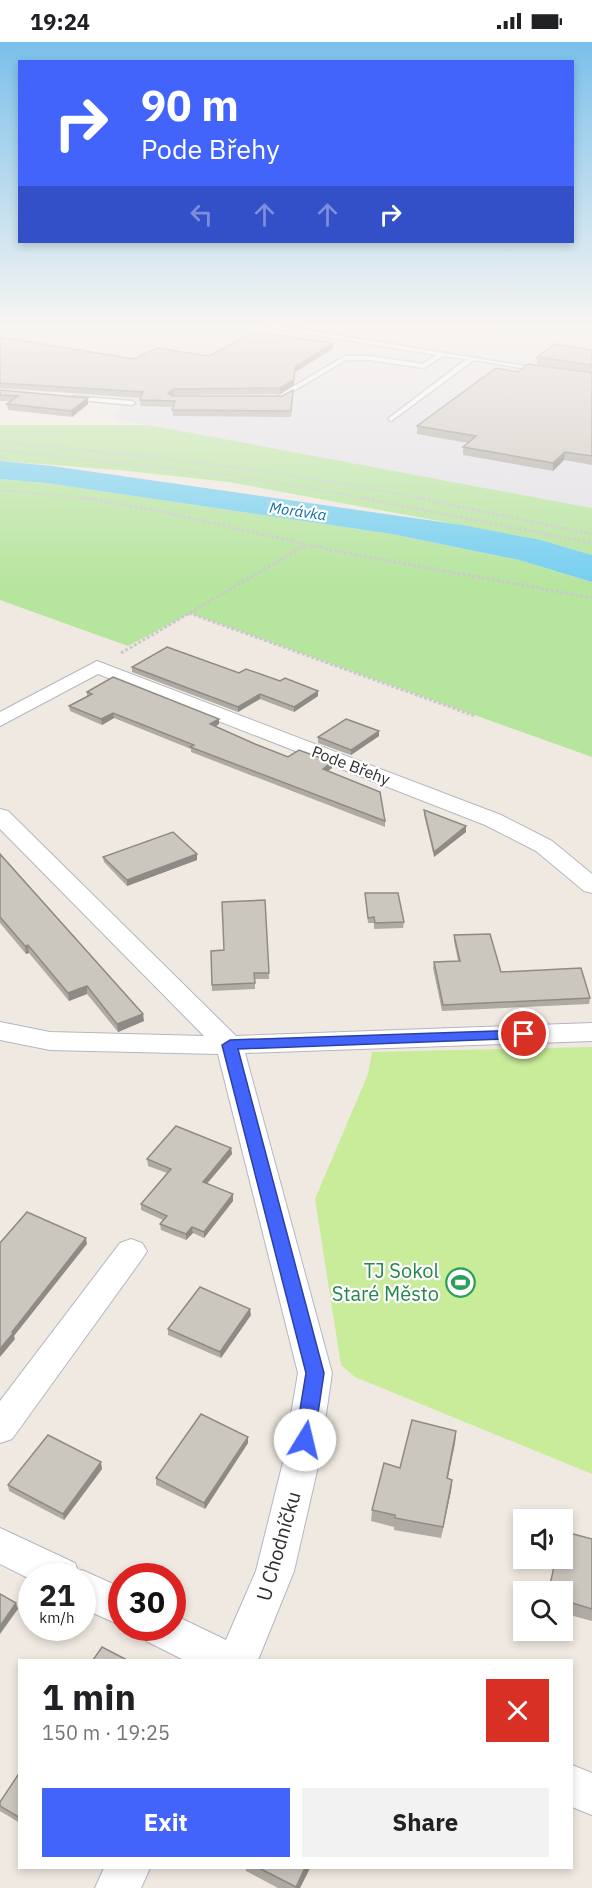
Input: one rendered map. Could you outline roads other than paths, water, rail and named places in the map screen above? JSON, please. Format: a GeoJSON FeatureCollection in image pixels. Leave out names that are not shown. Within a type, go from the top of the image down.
{"type":"FeatureCollection","features":[{"type":"Feature","properties":{"kind":"street","name":"Pode Břehy"},"geometry":{"type":"LineString","coordinates":[[0,720],[98,667],[493,820],[544,846],[592,886]]}},
{"type":"Feature","properties":{"kind":"street"},"geometry":{"type":"LineString","coordinates":[[0,816],[230,1045]]}},
{"type":"Feature","properties":{"kind":"street"},"geometry":{"type":"LineString","coordinates":[[0,1031],[50,1041],[230,1045],[592,1032]]}},
{"type":"Feature","properties":{"kind":"street","name":"U Chodníčku"},"geometry":{"type":"LineString","coordinates":[[230,1045],[315,1373],[301,1462],[275,1571],[238,1659]]}},
{"type":"Feature","properties":{"kind":"street"},"geometry":{"type":"LineString","coordinates":[[0,1428],[131,1251]]}},
{"type":"Feature","properties":{"kind":"street"},"geometry":{"type":"LineString","coordinates":[[0,1545],[35,1563]]}},
{"type":"Feature","properties":{"kind":"street"},"geometry":{"type":"LineString","coordinates":[[186,1641],[222,1659]]}},
{"type":"Feature","properties":{"kind":"street"},"geometry":{"type":"LineString","coordinates":[[573,1786],[592,1794]]}},
{"type":"Feature","properties":{"kind":"street"},"geometry":{"type":"LineString","coordinates":[[117,1888],[127,1869]]}},
{"type":"Feature","properties":{"kind":"lane"},"geometry":{"type":"LineString","coordinates":[[391,419],[400,412]]}},
{"type":"Feature","properties":{"kind":"water","name":"Morávka"},"geometry":{"type":"Polygon","coordinates":[[[0,461],[52,466],[462,525],[541,540],[592,555],[592,582],[519,560],[392,534],[46,483],[0,479],[0,461]]]}},
{"type":"Feature","properties":{"kind":"place","name":"TJ Sokol Staré Město"},"geometry":{"type":"Point","coordinates":[460,1282]}}]}
